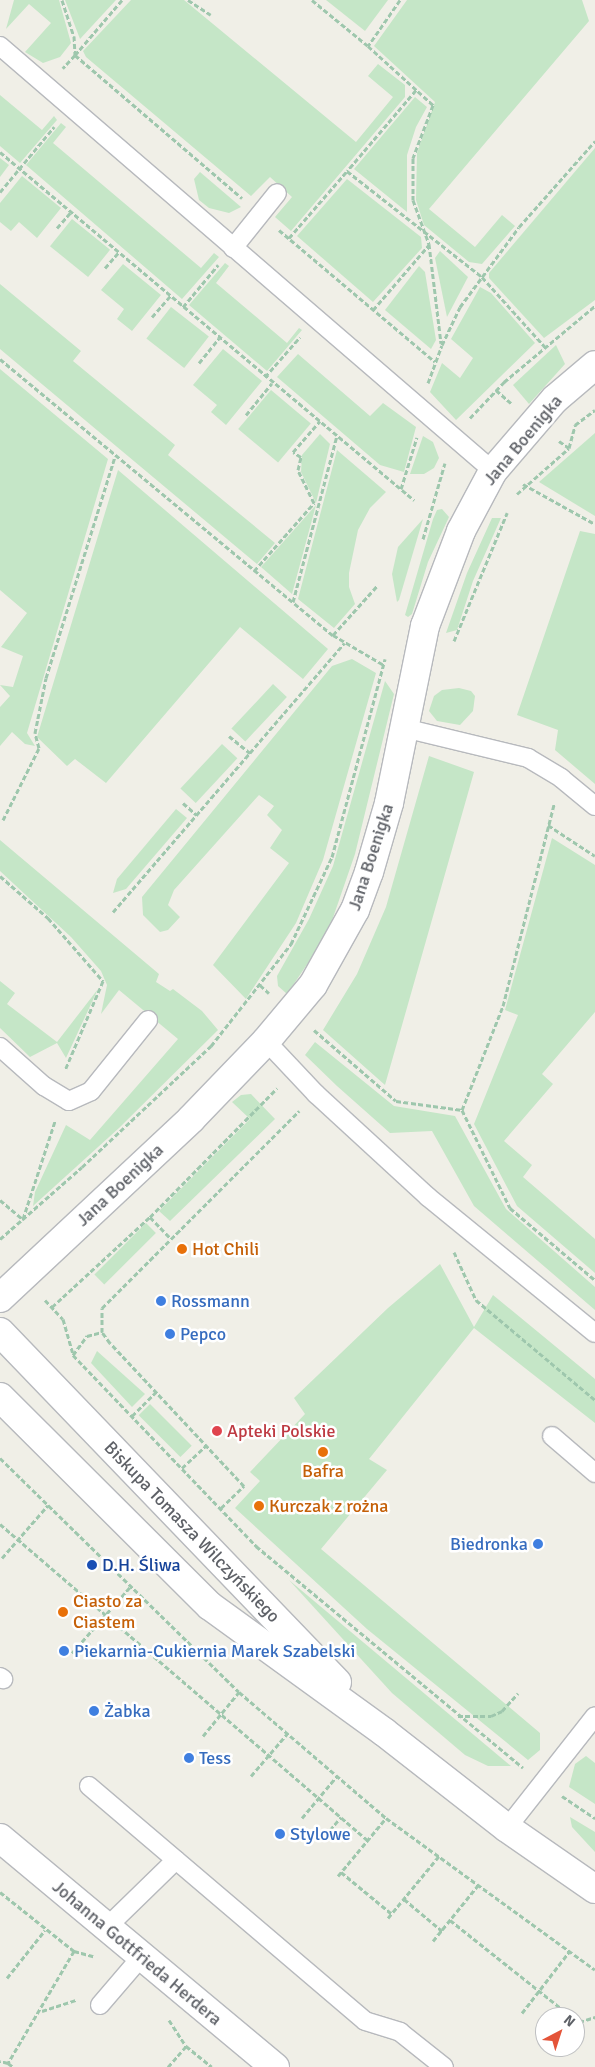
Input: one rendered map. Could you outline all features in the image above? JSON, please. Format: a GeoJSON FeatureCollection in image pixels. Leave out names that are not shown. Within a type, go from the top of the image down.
{"type":"FeatureCollection","features":[{"type":"Feature","properties":{"kind":"street","name":"Jana Boenigka"},"geometry":{"type":"LineString","coordinates":[[0,1298],[191,1119],[293,1012],[313,985],[355,910],[389,803],[425,626],[461,531],[493,471],[555,399],[595,365]]}},
{"type":"Feature","properties":{"kind":"street","name":"Biskupa Tomasza Wilczyńskiego"},"geometry":{"type":"LineString","coordinates":[[0,1332],[384,1732]]}},
{"type":"Feature","properties":{"kind":"street","name":"Biskupa Tomasza Wilczyńskiego"},"geometry":{"type":"LineString","coordinates":[[0,1397],[210,1606],[384,1732],[507,1828],[595,1889]]}},
{"type":"Feature","properties":{"kind":"street","name":"Johanna Gottfrieda Herdera"},"geometry":{"type":"LineString","coordinates":[[0,1838],[275,2067]]}},
{"type":"Feature","properties":{"kind":"lane"},"geometry":{"type":"LineString","coordinates":[[0,46],[420,411],[493,471]]}},
{"type":"Feature","properties":{"kind":"lane"},"geometry":{"type":"LineString","coordinates":[[233,248],[277,192]]}},
{"type":"Feature","properties":{"kind":"lane"},"geometry":{"type":"LineString","coordinates":[[404,728],[528,758],[560,778],[595,806]]}},
{"type":"Feature","properties":{"kind":"lane"},"geometry":{"type":"LineString","coordinates":[[0,1047],[44,1086],[69,1101],[91,1091],[148,1020]]}},
{"type":"Feature","properties":{"kind":"lane"},"geometry":{"type":"LineString","coordinates":[[266,1041],[316,1094],[428,1197],[595,1333]]}},
{"type":"Feature","properties":{"kind":"lane"},"geometry":{"type":"LineString","coordinates":[[552,1436],[595,1473]]}},
{"type":"Feature","properties":{"kind":"lane"},"geometry":{"type":"LineString","coordinates":[[507,1828],[595,1716]]}},
{"type":"Feature","properties":{"kind":"lane"},"geometry":{"type":"LineString","coordinates":[[89,1786],[366,2021],[400,2032],[444,2067]]}},
{"type":"Feature","properties":{"kind":"lane"},"geometry":{"type":"LineString","coordinates":[[107,1927],[176,1860]]}},
{"type":"Feature","properties":{"kind":"lane"},"geometry":{"type":"LineString","coordinates":[[100,2005],[142,1956]]}},
{"type":"Feature","properties":{"kind":"path"},"geometry":{"type":"LineString","coordinates":[[62,0],[74,36],[75,55]]}},
{"type":"Feature","properties":{"kind":"path"},"geometry":{"type":"LineString","coordinates":[[47,85],[122,0]]}},
{"type":"Feature","properties":{"kind":"path"},"geometry":{"type":"LineString","coordinates":[[188,0],[210,15]]}},
{"type":"Feature","properties":{"kind":"path"},"geometry":{"type":"LineString","coordinates":[[312,0],[368,46],[432,105],[413,158],[413,200],[429,244],[442,345]]}},
{"type":"Feature","properties":{"kind":"path"},"geometry":{"type":"LineString","coordinates":[[368,46],[400,0]]}},
{"type":"Feature","properties":{"kind":"path"},"geometry":{"type":"LineString","coordinates":[[289,238],[416,90]]}},
{"type":"Feature","properties":{"kind":"path"},"geometry":{"type":"LineString","coordinates":[[0,192],[46,137]]}},
{"type":"Feature","properties":{"kind":"path"},"geometry":{"type":"LineString","coordinates":[[401,489],[422,423],[420,411],[442,345],[460,307],[518,227],[595,141]]}},
{"type":"Feature","properties":{"kind":"path"},"geometry":{"type":"LineString","coordinates":[[0,152],[272,383],[414,500]]}},
{"type":"Feature","properties":{"kind":"path"},"geometry":{"type":"LineString","coordinates":[[346,170],[482,277],[546,346]]}},
{"type":"Feature","properties":{"kind":"path"},"geometry":{"type":"LineString","coordinates":[[57,228],[71,212]]}},
{"type":"Feature","properties":{"kind":"path"},"geometry":{"type":"LineString","coordinates":[[373,310],[429,244]]}},
{"type":"Feature","properties":{"kind":"path"},"geometry":{"type":"LineString","coordinates":[[105,268],[119,252]]}},
{"type":"Feature","properties":{"kind":"path"},"geometry":{"type":"LineString","coordinates":[[183,307],[212,272]]}},
{"type":"Feature","properties":{"kind":"path"},"geometry":{"type":"LineString","coordinates":[[152,316],[170,296]]}},
{"type":"Feature","properties":{"kind":"path"},"geometry":{"type":"LineString","coordinates":[[199,363],[219,338]]}},
{"type":"Feature","properties":{"kind":"path"},"geometry":{"type":"LineString","coordinates":[[265,377],[289,349]]}},
{"type":"Feature","properties":{"kind":"path"},"geometry":{"type":"LineString","coordinates":[[0,360],[333,635],[383,664],[412,686]]}},
{"type":"Feature","properties":{"kind":"path"},"geometry":{"type":"LineString","coordinates":[[246,414],[272,383]]}},
{"type":"Feature","properties":{"kind":"path"},"geometry":{"type":"LineString","coordinates":[[515,497],[525,485],[569,448],[575,425],[595,410]]}},
{"type":"Feature","properties":{"kind":"path"},"geometry":{"type":"LineString","coordinates":[[254,571],[314,504],[298,470],[301,457],[293,452],[320,422]]}},
{"type":"Feature","properties":{"kind":"path"},"geometry":{"type":"LineString","coordinates":[[293,602],[337,436]]}},
{"type":"Feature","properties":{"kind":"path"},"geometry":{"type":"LineString","coordinates":[[4,820],[39,748],[35,733],[46,678],[115,456]]}},
{"type":"Feature","properties":{"kind":"path"},"geometry":{"type":"LineString","coordinates":[[493,471],[525,485],[595,524]]}},
{"type":"Feature","properties":{"kind":"path"},"geometry":{"type":"LineString","coordinates":[[447,648],[458,637],[508,510]]}},
{"type":"Feature","properties":{"kind":"path"},"geometry":{"type":"LineString","coordinates":[[333,635],[377,586]]}},
{"type":"Feature","properties":{"kind":"path"},"geometry":{"type":"LineString","coordinates":[[113,912],[344,643]]}},
{"type":"Feature","properties":{"kind":"path"},"geometry":{"type":"LineString","coordinates":[[0,1239],[211,1046],[291,944],[332,857],[383,664]]}},
{"type":"Feature","properties":{"kind":"path"},"geometry":{"type":"LineString","coordinates":[[230,736],[250,753]]}},
{"type":"Feature","properties":{"kind":"path"},"geometry":{"type":"LineString","coordinates":[[560,778],[503,1006],[462,1110],[510,1208],[595,1280]]}},
{"type":"Feature","properties":{"kind":"path"},"geometry":{"type":"LineString","coordinates":[[183,803],[197,815]]}},
{"type":"Feature","properties":{"kind":"path"},"geometry":{"type":"LineString","coordinates":[[548,825],[595,856]]}},
{"type":"Feature","properties":{"kind":"path"},"geometry":{"type":"LineString","coordinates":[[0,876],[48,918],[103,981],[66,1066],[52,1133],[23,1219]]}},
{"type":"Feature","properties":{"kind":"path"},"geometry":{"type":"LineString","coordinates":[[260,985],[396,1101],[462,1110]]}},
{"type":"Feature","properties":{"kind":"path"},"geometry":{"type":"LineString","coordinates":[[52,1307],[150,1217],[294,1071]]}},
{"type":"Feature","properties":{"kind":"path"},"geometry":{"type":"LineString","coordinates":[[220,1508],[244,1486],[102,1332],[102,1308],[108,1299],[316,1094]]}},
{"type":"Feature","properties":{"kind":"path"},"geometry":{"type":"LineString","coordinates":[[0,1200],[23,1219]]}},
{"type":"Feature","properties":{"kind":"path"},"geometry":{"type":"LineString","coordinates":[[150,1217],[170,1238]]}},
{"type":"Feature","properties":{"kind":"path"},"geometry":{"type":"LineString","coordinates":[[452,1248],[476,1300],[595,1400]]}},
{"type":"Feature","properties":{"kind":"path"},"geometry":{"type":"LineString","coordinates":[[45,1300],[63,1319],[73,1355],[256,1546],[458,1716],[542,1783],[595,1818]]}},
{"type":"Feature","properties":{"kind":"path"},"geometry":{"type":"LineString","coordinates":[[73,1355],[87,1336],[102,1332]]}},
{"type":"Feature","properties":{"kind":"path"},"geometry":{"type":"LineString","coordinates":[[132,1416],[156,1392]]}},
{"type":"Feature","properties":{"kind":"path"},"geometry":{"type":"LineString","coordinates":[[182,1468],[206,1446]]}},
{"type":"Feature","properties":{"kind":"path"},"geometry":{"type":"LineString","coordinates":[[0,1459],[239,1692],[287,1734],[386,1818],[595,1970]]}},
{"type":"Feature","properties":{"kind":"path"},"geometry":{"type":"LineString","coordinates":[[2,1558],[48,1505]]}},
{"type":"Feature","properties":{"kind":"path"},"geometry":{"type":"LineString","coordinates":[[0,1524],[104,1616],[368,1840]]}},
{"type":"Feature","properties":{"kind":"path"},"geometry":{"type":"LineString","coordinates":[[72,1653],[130,1586]]}},
{"type":"Feature","properties":{"kind":"path"},"geometry":{"type":"LineString","coordinates":[[203,1736],[239,1692]]}},
{"type":"Feature","properties":{"kind":"path"},"geometry":{"type":"LineString","coordinates":[[458,1716],[491,1716],[502,1711],[518,1693]]}},
{"type":"Feature","properties":{"kind":"path"},"geometry":{"type":"LineString","coordinates":[[251,1776],[287,1734]]}},
{"type":"Feature","properties":{"kind":"path"},"geometry":{"type":"LineString","coordinates":[[302,1818],[337,1776]]}},
{"type":"Feature","properties":{"kind":"path"},"geometry":{"type":"LineString","coordinates":[[325,1836],[341,1817]]}},
{"type":"Feature","properties":{"kind":"path"},"geometry":{"type":"LineString","coordinates":[[338,1876],[386,1818]]}},
{"type":"Feature","properties":{"kind":"path"},"geometry":{"type":"LineString","coordinates":[[388,1918],[439,1856]]}},
{"type":"Feature","properties":{"kind":"path"},"geometry":{"type":"LineString","coordinates":[[341,1872],[392,1914]]}},
{"type":"Feature","properties":{"kind":"path"},"geometry":{"type":"LineString","coordinates":[[433,1941],[479,1884]]}},
{"type":"Feature","properties":{"kind":"path"},"geometry":{"type":"LineString","coordinates":[[0,1892],[74,1952],[8,2063]]}},
{"type":"Feature","properties":{"kind":"path"},"geometry":{"type":"LineString","coordinates":[[404,1898],[442,1931]]}},
{"type":"Feature","properties":{"kind":"path"},"geometry":{"type":"LineString","coordinates":[[450,1920],[560,2007]]}},
{"type":"Feature","properties":{"kind":"path"},"geometry":{"type":"LineString","coordinates":[[7,1978],[45,1930]]}},
{"type":"Feature","properties":{"kind":"path"},"geometry":{"type":"LineString","coordinates":[[522,2013],[569,1952]]}},
{"type":"Feature","properties":{"kind":"path"},"geometry":{"type":"LineString","coordinates":[[168,2067],[186,2046]]}},
{"type":"Feature","properties":{"kind":"path"},"geometry":{"type":"LineString","coordinates":[[0,2062],[8,2063],[13,2067]]}},
{"type":"Feature","properties":{"kind":"green space"},"geometry":{"type":"Polygon","coordinates":[[[14,0],[59,0],[71,43],[60,57],[43,63],[25,52],[51,23],[29,4],[6,29],[14,0]]]}},
{"type":"Feature","properties":{"kind":"green space"},"geometry":{"type":"Polygon","coordinates":[[[65,0],[116,0],[80,39],[65,0]]]}},
{"type":"Feature","properties":{"kind":"green space"},"geometry":{"type":"Polygon","coordinates":[[[131,0],[184,0],[356,142],[393,97],[368,76],[378,64],[405,85],[405,97],[291,231],[275,217],[292,197],[270,177],[251,196],[86,57],[83,51],[131,0]]]}},
{"type":"Feature","properties":{"kind":"green space"},"geometry":{"type":"Polygon","coordinates":[[[326,0],[388,0],[365,31],[326,0]]]}},
{"type":"Feature","properties":{"kind":"green space"},"geometry":{"type":"Polygon","coordinates":[[[407,0],[582,0],[589,21],[429,209],[475,247],[502,215],[515,226],[482,264],[469,262],[424,225],[416,200],[417,153],[435,102],[374,46],[407,0]]]}},
{"type":"Feature","properties":{"kind":"green space"},"geometry":{"type":"Polygon","coordinates":[[[0,95],[42,130],[54,116],[57,120],[20,163],[0,146],[0,95]]]}},
{"type":"Feature","properties":{"kind":"green space"},"geometry":{"type":"Polygon","coordinates":[[[415,97],[427,107],[416,127],[407,155],[407,212],[354,169],[415,97]]]}},
{"type":"Feature","properties":{"kind":"green space"},"geometry":{"type":"Polygon","coordinates":[[[61,123],[66,127],[53,143],[201,268],[214,253],[219,257],[182,299],[26,165],[61,123]]]}},
{"type":"Feature","properties":{"kind":"green space"},"geometry":{"type":"Polygon","coordinates":[[[595,148],[595,300],[544,338],[489,278],[489,273],[595,148]]]}},
{"type":"Feature","properties":{"kind":"green space"},"geometry":{"type":"Polygon","coordinates":[[[0,158],[9,165],[0,177],[0,158]]]}},
{"type":"Feature","properties":{"kind":"green space"},"geometry":{"type":"Polygon","coordinates":[[[200,172],[241,207],[229,213],[209,208],[199,200],[194,179],[200,172]]]}},
{"type":"Feature","properties":{"kind":"green space"},"geometry":{"type":"Polygon","coordinates":[[[22,176],[61,208],[37,238],[19,222],[11,231],[0,222],[0,203],[22,176]]]}},
{"type":"Feature","properties":{"kind":"green space"},"geometry":{"type":"Polygon","coordinates":[[[347,179],[421,237],[422,248],[373,302],[297,236],[347,179]]]}},
{"type":"Feature","properties":{"kind":"green space"},"geometry":{"type":"Polygon","coordinates":[[[72,219],[110,250],[88,277],[50,246],[72,219]]]}},
{"type":"Feature","properties":{"kind":"green space"},"geometry":{"type":"Polygon","coordinates":[[[440,251],[468,277],[447,317],[435,258],[440,251]]]}},
{"type":"Feature","properties":{"kind":"green space"},"geometry":{"type":"Polygon","coordinates":[[[225,263],[229,266],[216,283],[287,343],[299,328],[302,330],[267,371],[189,305],[225,263]]]}},
{"type":"Feature","properties":{"kind":"green space"},"geometry":{"type":"Polygon","coordinates":[[[123,264],[161,295],[132,331],[117,319],[124,309],[101,290],[123,264]]]}},
{"type":"Feature","properties":{"kind":"green space"},"geometry":{"type":"Polygon","coordinates":[[[419,266],[425,272],[436,340],[431,349],[385,310],[419,266]]]}},
{"type":"Feature","properties":{"kind":"green space"},"geometry":{"type":"Polygon","coordinates":[[[0,284],[81,351],[73,361],[175,445],[168,455],[275,543],[257,564],[0,349],[0,284]]]}},
{"type":"Feature","properties":{"kind":"green space"},"geometry":{"type":"Polygon","coordinates":[[[480,287],[491,293],[535,343],[456,420],[430,392],[442,363],[460,378],[473,358],[451,339],[480,287]]]}},
{"type":"Feature","properties":{"kind":"green space"},"geometry":{"type":"Polygon","coordinates":[[[171,307],[209,337],[184,368],[146,339],[171,307]]]}},
{"type":"Feature","properties":{"kind":"green space"},"geometry":{"type":"Polygon","coordinates":[[[556,345],[565,364],[529,404],[513,385],[556,345]]]}},
{"type":"Feature","properties":{"kind":"green space"},"geometry":{"type":"Polygon","coordinates":[[[223,349],[262,381],[226,425],[211,412],[217,405],[193,385],[223,349]]]}},
{"type":"Feature","properties":{"kind":"green space"},"geometry":{"type":"Polygon","coordinates":[[[298,354],[370,416],[383,403],[416,427],[404,472],[380,465],[277,377],[298,354]]]}},
{"type":"Feature","properties":{"kind":"green space"},"geometry":{"type":"Polygon","coordinates":[[[0,369],[108,459],[27,733],[35,746],[25,744],[12,732],[0,746],[0,707],[10,696],[0,685],[13,687],[23,656],[1,647],[27,613],[0,590],[0,369]]]}},
{"type":"Feature","properties":{"kind":"green space"},"geometry":{"type":"Polygon","coordinates":[[[271,390],[311,423],[278,462],[238,429],[271,390]]]}},
{"type":"Feature","properties":{"kind":"green space"},"geometry":{"type":"Polygon","coordinates":[[[595,433],[595,516],[539,482],[595,433]]]}},
{"type":"Feature","properties":{"kind":"green space"},"geometry":{"type":"Polygon","coordinates":[[[320,434],[330,444],[316,503],[301,472],[302,455],[320,434]]]}},
{"type":"Feature","properties":{"kind":"green space"},"geometry":{"type":"Polygon","coordinates":[[[423,436],[433,442],[439,458],[434,468],[424,474],[410,474],[423,436]]]}},
{"type":"Feature","properties":{"kind":"green space"},"geometry":{"type":"Polygon","coordinates":[[[337,450],[386,492],[370,508],[358,530],[349,573],[349,587],[355,604],[334,628],[298,599],[337,450]]]}},
{"type":"Feature","properties":{"kind":"green space"},"geometry":{"type":"Polygon","coordinates":[[[118,470],[328,649],[303,679],[240,627],[106,783],[75,759],[67,766],[37,737],[118,470]]]}},
{"type":"Feature","properties":{"kind":"green space"},"geometry":{"type":"Polygon","coordinates":[[[316,505],[292,594],[261,567],[316,505]]]}},
{"type":"Feature","properties":{"kind":"green space"},"geometry":{"type":"Polygon","coordinates":[[[442,509],[449,517],[428,562],[412,614],[408,617],[405,615],[433,519],[437,510],[442,509]]]}},
{"type":"Feature","properties":{"kind":"green space"},"geometry":{"type":"Polygon","coordinates":[[[492,518],[501,518],[473,581],[457,630],[446,633],[467,573],[492,518]]]}},
{"type":"Feature","properties":{"kind":"green space"},"geometry":{"type":"Polygon","coordinates":[[[423,519],[397,602],[392,574],[398,547],[423,519]]]}},
{"type":"Feature","properties":{"kind":"green space"},"geometry":{"type":"Polygon","coordinates":[[[580,531],[595,534],[595,784],[555,750],[558,730],[517,715],[580,531]]]}},
{"type":"Feature","properties":{"kind":"green space"},"geometry":{"type":"Polygon","coordinates":[[[352,659],[376,673],[323,860],[296,923],[246,999],[213,965],[289,863],[270,848],[282,830],[267,815],[274,806],[259,795],[174,890],[168,905],[180,917],[168,930],[160,932],[143,915],[142,897],[332,666],[352,659]]]}},
{"type":"Feature","properties":{"kind":"green space"},"geometry":{"type":"Polygon","coordinates":[[[385,681],[394,694],[355,854],[327,935],[287,994],[278,986],[277,976],[309,919],[333,866],[385,681]]]}},
{"type":"Feature","properties":{"kind":"green space"},"geometry":{"type":"Polygon","coordinates":[[[273,684],[287,697],[245,742],[231,729],[273,684]]]}},
{"type":"Feature","properties":{"kind":"green space"},"geometry":{"type":"Polygon","coordinates":[[[459,688],[471,691],[475,696],[473,711],[460,725],[437,721],[429,711],[434,696],[442,690],[459,688]]]}},
{"type":"Feature","properties":{"kind":"green space"},"geometry":{"type":"Polygon","coordinates":[[[222,744],[237,758],[196,803],[180,789],[222,744]]]}},
{"type":"Feature","properties":{"kind":"green space"},"geometry":{"type":"Polygon","coordinates":[[[429,756],[474,772],[385,1085],[323,1030],[357,974],[386,907],[429,756]]]}},
{"type":"Feature","properties":{"kind":"green space"},"geometry":{"type":"Polygon","coordinates":[[[176,809],[187,818],[126,889],[113,893],[117,879],[176,809]]]}},
{"type":"Feature","properties":{"kind":"green space"},"geometry":{"type":"Polygon","coordinates":[[[552,838],[595,865],[595,1012],[542,1074],[553,1084],[504,1141],[532,1165],[523,1177],[595,1239],[595,1273],[517,1206],[474,1124],[518,1015],[505,1010],[552,838]]]}},
{"type":"Feature","properties":{"kind":"green space"},"geometry":{"type":"Polygon","coordinates":[[[0,840],[159,974],[156,982],[170,991],[173,989],[202,1011],[218,1030],[119,1128],[33,1206],[35,1192],[66,1125],[90,1140],[178,1039],[119,990],[101,1014],[107,985],[101,971],[71,937],[0,871],[0,840]]]}},
{"type":"Feature","properties":{"kind":"green space"},"geometry":{"type":"Polygon","coordinates":[[[0,981],[15,993],[7,1004],[57,1042],[98,989],[66,1058],[57,1043],[30,1057],[0,1028],[0,981]]]}},
{"type":"Feature","properties":{"kind":"green space"},"geometry":{"type":"Polygon","coordinates":[[[315,1042],[394,1106],[455,1116],[506,1209],[595,1287],[595,1310],[474,1206],[432,1131],[390,1133],[305,1055],[315,1042]]]}},
{"type":"Feature","properties":{"kind":"green space"},"geometry":{"type":"Polygon","coordinates":[[[251,1094],[275,1119],[170,1221],[159,1211],[250,1119],[232,1102],[241,1095],[251,1094]]]}},
{"type":"Feature","properties":{"kind":"green space"},"geometry":{"type":"Polygon","coordinates":[[[146,1223],[156,1233],[104,1285],[94,1275],[146,1223]]]}},
{"type":"Feature","properties":{"kind":"green space"},"geometry":{"type":"Polygon","coordinates":[[[440,1264],[474,1327],[493,1295],[595,1379],[595,1423],[474,1328],[369,1459],[387,1470],[321,1549],[540,1733],[540,1750],[528,1760],[367,1629],[235,1508],[260,1481],[250,1472],[305,1414],[294,1398],[388,1308],[440,1264]]]}},
{"type":"Feature","properties":{"kind":"green space"},"geometry":{"type":"Polygon","coordinates":[[[97,1351],[145,1394],[132,1407],[91,1363],[97,1351]]]}},
{"type":"Feature","properties":{"kind":"green space"},"geometry":{"type":"Polygon","coordinates":[[[150,1404],[192,1446],[180,1457],[139,1415],[150,1404]]]}},
{"type":"Feature","properties":{"kind":"green space"},"geometry":{"type":"Polygon","coordinates":[[[289,1580],[511,1766],[488,1766],[465,1755],[392,1693],[289,1580]]]}},
{"type":"Feature","properties":{"kind":"green space"},"geometry":{"type":"Polygon","coordinates":[[[586,1756],[595,1763],[595,1804],[569,1787],[575,1764],[586,1756]]]}},
{"type":"Feature","properties":{"kind":"green space"},"geometry":{"type":"Polygon","coordinates":[[[570,1817],[595,1832],[595,1852],[572,1827],[570,1817]]]}},
{"type":"Feature","properties":{"kind":"place","name":"Hot Chili"},"geometry":{"type":"Point","coordinates":[182,1249]}},
{"type":"Feature","properties":{"kind":"place","name":"Rossmann"},"geometry":{"type":"Point","coordinates":[161,1301]}},
{"type":"Feature","properties":{"kind":"place","name":"Pepco"},"geometry":{"type":"Point","coordinates":[170,1334]}},
{"type":"Feature","properties":{"kind":"place","name":"Apteki Polskie"},"geometry":{"type":"Point","coordinates":[217,1431]}},
{"type":"Feature","properties":{"kind":"place","name":"Bafra"},"geometry":{"type":"Point","coordinates":[323,1452]}},
{"type":"Feature","properties":{"kind":"place","name":"Kurczak z rożna"},"geometry":{"type":"Point","coordinates":[259,1506]}},
{"type":"Feature","properties":{"kind":"place","name":"Biedronka"},"geometry":{"type":"Point","coordinates":[538,1544]}},
{"type":"Feature","properties":{"kind":"place","name":"D.H. Śliwa"},"geometry":{"type":"Point","coordinates":[92,1565]}},
{"type":"Feature","properties":{"kind":"place","name":"Ciasto za Ciastem"},"geometry":{"type":"Point","coordinates":[63,1612]}},
{"type":"Feature","properties":{"kind":"place","name":"Piekarnia-Cukiernia Marek Szabelski"},"geometry":{"type":"Point","coordinates":[64,1651]}},
{"type":"Feature","properties":{"kind":"place","name":"Żabka"},"geometry":{"type":"Point","coordinates":[94,1711]}},
{"type":"Feature","properties":{"kind":"place","name":"Tess"},"geometry":{"type":"Point","coordinates":[189,1758]}},
{"type":"Feature","properties":{"kind":"place","name":"Stylowe"},"geometry":{"type":"Point","coordinates":[280,1834]}}]}
